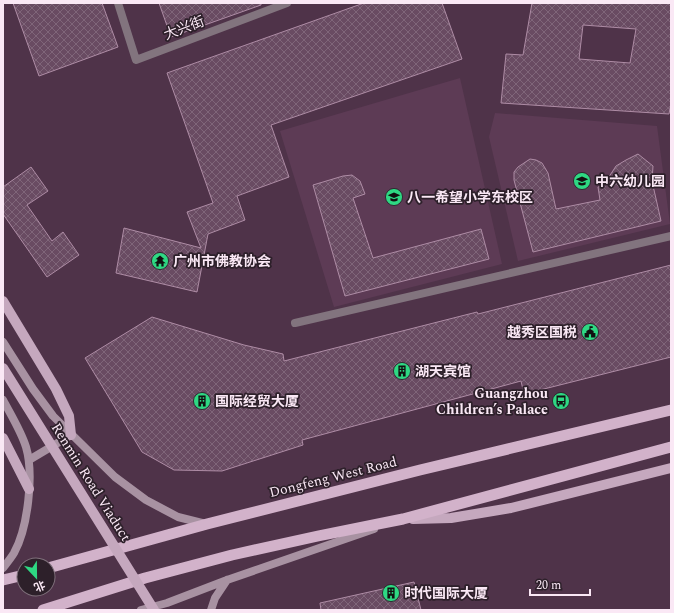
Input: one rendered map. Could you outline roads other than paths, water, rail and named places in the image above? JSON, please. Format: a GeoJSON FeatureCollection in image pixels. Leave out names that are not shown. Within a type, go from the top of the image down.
{"type":"FeatureCollection","features":[{"type":"Feature","properties":{"kind":"highway","name":"Dongfeng West Road"},"geometry":{"type":"LineString","coordinates":[[56,566],[207,524],[671,410]]}},
{"type":"Feature","properties":{"kind":"highway"},"geometry":{"type":"LineString","coordinates":[[43,610],[145,578],[318,536],[403,519],[671,447]]}},
{"type":"Feature","properties":{"kind":"highway"},"geometry":{"type":"LineString","coordinates":[[3,580],[16,576]]}},
{"type":"Feature","properties":{"kind":"main road"},"geometry":{"type":"LineString","coordinates":[[3,300],[56,389],[68,416],[71,435]]}},
{"type":"Feature","properties":{"kind":"main road"},"geometry":{"type":"LineString","coordinates":[[3,342],[48,411],[115,477],[146,500],[178,517],[207,524]]}},
{"type":"Feature","properties":{"kind":"main road","name":"Renmin Road Viaduct"},"geometry":{"type":"LineString","coordinates":[[3,368],[154,610]]}},
{"type":"Feature","properties":{"kind":"main road"},"geometry":{"type":"LineString","coordinates":[[3,400],[26,446],[29,460],[29,489],[25,525],[14,552],[3,568]]}},
{"type":"Feature","properties":{"kind":"main road","name":"Dongfeng West Road"},"geometry":{"type":"LineString","coordinates":[[626,420],[671,404]]}},
{"type":"Feature","properties":{"kind":"main road"},"geometry":{"type":"LineString","coordinates":[[29,460],[71,435]]}},
{"type":"Feature","properties":{"kind":"main road"},"geometry":{"type":"LineString","coordinates":[[3,438],[29,489]]}},
{"type":"Feature","properties":{"kind":"main road"},"geometry":{"type":"LineString","coordinates":[[141,610],[167,603],[227,580],[403,519],[451,518],[511,508],[671,468]]}},
{"type":"Feature","properties":{"kind":"main road"},"geometry":{"type":"LineString","coordinates":[[211,610],[215,598],[227,580]]}},
{"type":"Feature","properties":{"kind":"street","name":"大兴街"},"geometry":{"type":"LineString","coordinates":[[118,3],[136,60],[287,3]]}},
{"type":"Feature","properties":{"kind":"street"},"geometry":{"type":"LineString","coordinates":[[295,323],[671,236]]}},
{"type":"Feature","properties":{"kind":"place","name":"中六幼儿园"},"geometry":{"type":"Point","coordinates":[582,181]}},
{"type":"Feature","properties":{"kind":"place","name":"八一希望小学东校区"},"geometry":{"type":"Point","coordinates":[394,197]}},
{"type":"Feature","properties":{"kind":"place","name":"广州市佛教协会"},"geometry":{"type":"Point","coordinates":[160,261]}},
{"type":"Feature","properties":{"kind":"place","name":"越秀区国税"},"geometry":{"type":"Point","coordinates":[590,332]}},
{"type":"Feature","properties":{"kind":"place","name":"湖天宾馆"},"geometry":{"type":"Point","coordinates":[402,371]}},
{"type":"Feature","properties":{"kind":"place","name":"国际经贸大厦"},"geometry":{"type":"Point","coordinates":[202,401]}},
{"type":"Feature","properties":{"kind":"place","name":"Guangzhou Children’s Palace"},"geometry":{"type":"Point","coordinates":[561,401]}},
{"type":"Feature","properties":{"kind":"place","name":"时代国际大厦"},"geometry":{"type":"Point","coordinates":[391,593]}}]}
